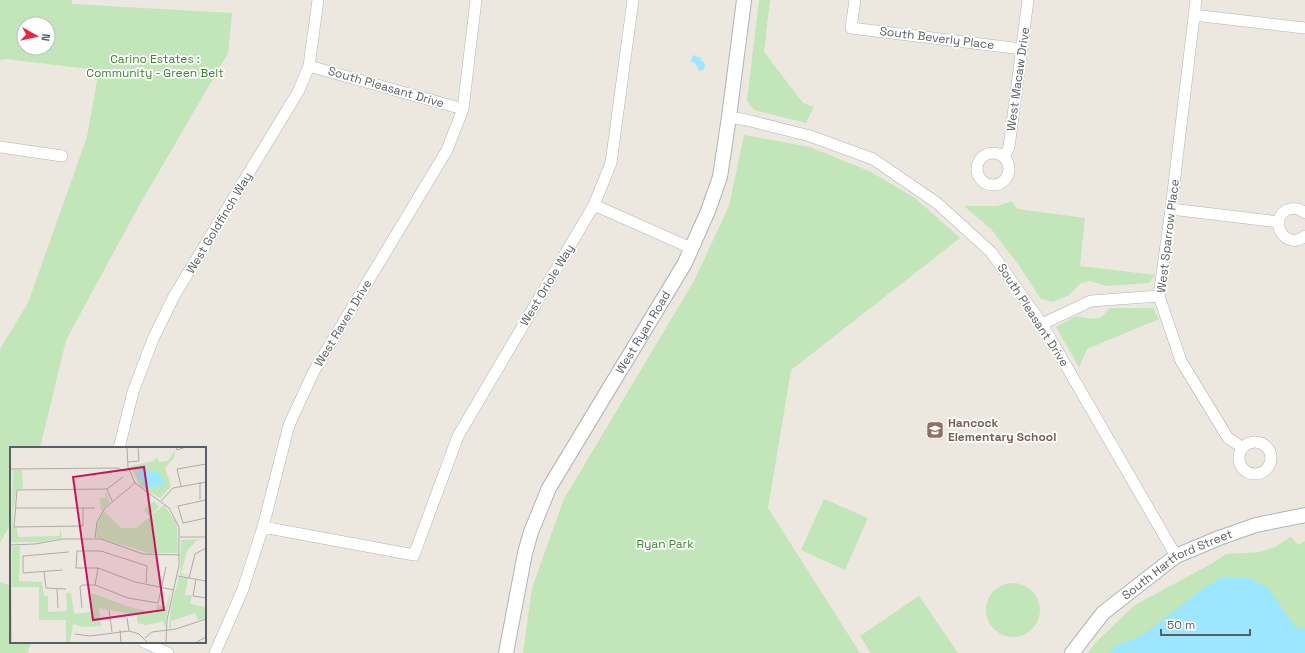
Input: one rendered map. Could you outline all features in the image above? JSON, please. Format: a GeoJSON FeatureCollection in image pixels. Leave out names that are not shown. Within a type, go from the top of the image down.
{"type":"FeatureCollection","features":[{"type":"Feature","properties":{"kind":"street","name":"West Goldfinch Way"},"geometry":{"type":"LineString","coordinates":[[119,447],[133,392],[153,339],[171,302],[298,92],[309,66],[318,0]]}},
{"type":"Feature","properties":{"kind":"street","name":"West Raven Drive"},"geometry":{"type":"LineString","coordinates":[[215,653],[243,589],[263,527],[289,426],[314,371],[447,150],[463,109],[476,0]]}},
{"type":"Feature","properties":{"kind":"street","name":"West Oriole Way"},"geometry":{"type":"LineString","coordinates":[[263,527],[414,555],[458,436],[594,206],[611,163],[633,0]]}},
{"type":"Feature","properties":{"kind":"street","name":"West Ryan Road"},"geometry":{"type":"LineString","coordinates":[[506,653],[525,553],[531,532],[549,488],[685,263],[708,210],[720,177],[744,0]]}},
{"type":"Feature","properties":{"kind":"street","name":"South Beverly Place"},"geometry":{"type":"LineString","coordinates":[[855,0],[851,28],[1022,49]]}},
{"type":"Feature","properties":{"kind":"street","name":"West Macaw Drive"},"geometry":{"type":"LineString","coordinates":[[1004,157],[1009,147],[1028,0]]}},
{"type":"Feature","properties":{"kind":"street","name":"West Sparrow Place"},"geometry":{"type":"LineString","coordinates":[[1196,0],[1159,296],[1181,361],[1228,438],[1243,448]]}},
{"type":"Feature","properties":{"kind":"street"},"geometry":{"type":"LineString","coordinates":[[1194,15],[1305,30]]}},
{"type":"Feature","properties":{"kind":"street","name":"South Pleasant Drive"},"geometry":{"type":"LineString","coordinates":[[309,66],[463,109]]}},
{"type":"Feature","properties":{"kind":"street","name":"South Pleasant Drive"},"geometry":{"type":"LineString","coordinates":[[729,117],[810,136],[873,159],[937,203],[991,252],[1042,324],[1176,556]]}},
{"type":"Feature","properties":{"kind":"street"},"geometry":{"type":"LineString","coordinates":[[0,147],[62,156]]}},
{"type":"Feature","properties":{"kind":"street"},"geometry":{"type":"LineString","coordinates":[[594,206],[691,248]]}},
{"type":"Feature","properties":{"kind":"street"},"geometry":{"type":"LineString","coordinates":[[1305,213],[1296,208],[1290,209],[1284,212],[1279,222],[1279,228],[1285,238],[1296,240],[1305,236]]}},
{"type":"Feature","properties":{"kind":"street"},"geometry":{"type":"LineString","coordinates":[[1171,209],[1279,222]]}},
{"type":"Feature","properties":{"kind":"street"},"geometry":{"type":"LineString","coordinates":[[1042,324],[1091,301],[1159,296]]}},
{"type":"Feature","properties":{"kind":"street","name":"South Hartford Street"},"geometry":{"type":"LineString","coordinates":[[1072,653],[1103,613],[1176,556],[1219,538],[1256,526],[1305,515]]}},
{"type":"Feature","properties":{"kind":"street"},"geometry":{"type":"LineString","coordinates":[[146,643],[168,653]]}},
{"type":"Feature","properties":{"kind":"green space","name":"Carino Estates : Community - Green Belt"},"geometry":{"type":"Polygon","coordinates":[[[0,0],[72,0],[72,4],[232,13],[228,53],[140,204],[66,340],[40,447],[10,447],[10,525],[0,543],[0,349],[28,303],[87,137],[97,81],[97,70],[6,59],[0,60],[0,0]]]}},
{"type":"Feature","properties":{"kind":"green space"},"geometry":{"type":"Polygon","coordinates":[[[759,0],[770,0],[764,52],[803,103],[814,107],[806,123],[754,110],[747,101],[759,0]]]}},
{"type":"Feature","properties":{"kind":"green space","name":"Ryan Park"},"geometry":{"type":"Polygon","coordinates":[[[744,135],[810,147],[871,172],[915,198],[960,238],[791,370],[768,508],[860,653],[523,653],[532,588],[564,499],[694,281],[729,206],[744,135]]]}},
{"type":"Feature","properties":{"kind":"green space"},"geometry":{"type":"Polygon","coordinates":[[[1012,201],[1017,209],[1085,218],[1080,266],[1155,275],[1149,283],[1107,286],[1090,281],[1081,283],[1069,295],[1053,302],[1041,299],[1018,264],[991,229],[964,206],[997,206],[1012,201]]]}},
{"type":"Feature","properties":{"kind":"green space"},"geometry":{"type":"Polygon","coordinates":[[[1110,308],[1153,308],[1159,319],[1087,349],[1079,367],[1056,327],[1076,316],[1093,319],[1101,317],[1110,308]]]}},
{"type":"Feature","properties":{"kind":"green space"},"geometry":{"type":"Polygon","coordinates":[[[824,499],[868,518],[845,570],[801,550],[824,499]]]}},
{"type":"Feature","properties":{"kind":"green space"},"geometry":{"type":"Polygon","coordinates":[[[1291,537],[1298,545],[1305,541],[1305,653],[1088,653],[1095,643],[1135,605],[1213,563],[1226,554],[1260,552],[1273,548],[1291,537]]]}},
{"type":"Feature","properties":{"kind":"green space"},"geometry":{"type":"Polygon","coordinates":[[[0,582],[10,586],[10,643],[32,643],[27,653],[0,653],[0,582]]]}},
{"type":"Feature","properties":{"kind":"green space"},"geometry":{"type":"Polygon","coordinates":[[[1013,583],[1023,585],[1032,591],[1038,600],[1040,610],[1038,620],[1032,629],[1023,635],[1013,637],[1003,635],[994,629],[988,620],[986,610],[988,600],[994,591],[1003,585],[1013,583]]]}},
{"type":"Feature","properties":{"kind":"green space"},"geometry":{"type":"Polygon","coordinates":[[[919,596],[958,653],[871,653],[860,636],[919,596]]]}},
{"type":"Feature","properties":{"kind":"water"},"geometry":{"type":"Polygon","coordinates":[[[693,55],[701,58],[701,61],[704,62],[705,67],[703,70],[699,71],[696,64],[691,61],[693,55]]]}},
{"type":"Feature","properties":{"kind":"water"},"geometry":{"type":"Polygon","coordinates":[[[1247,577],[1269,589],[1295,627],[1305,629],[1305,653],[1109,653],[1115,646],[1143,635],[1197,593],[1220,578],[1247,577]]]}},
{"type":"Feature","properties":{"kind":"place","name":"Hancock Elementary School"},"geometry":{"type":"Point","coordinates":[935,430]}}]}
